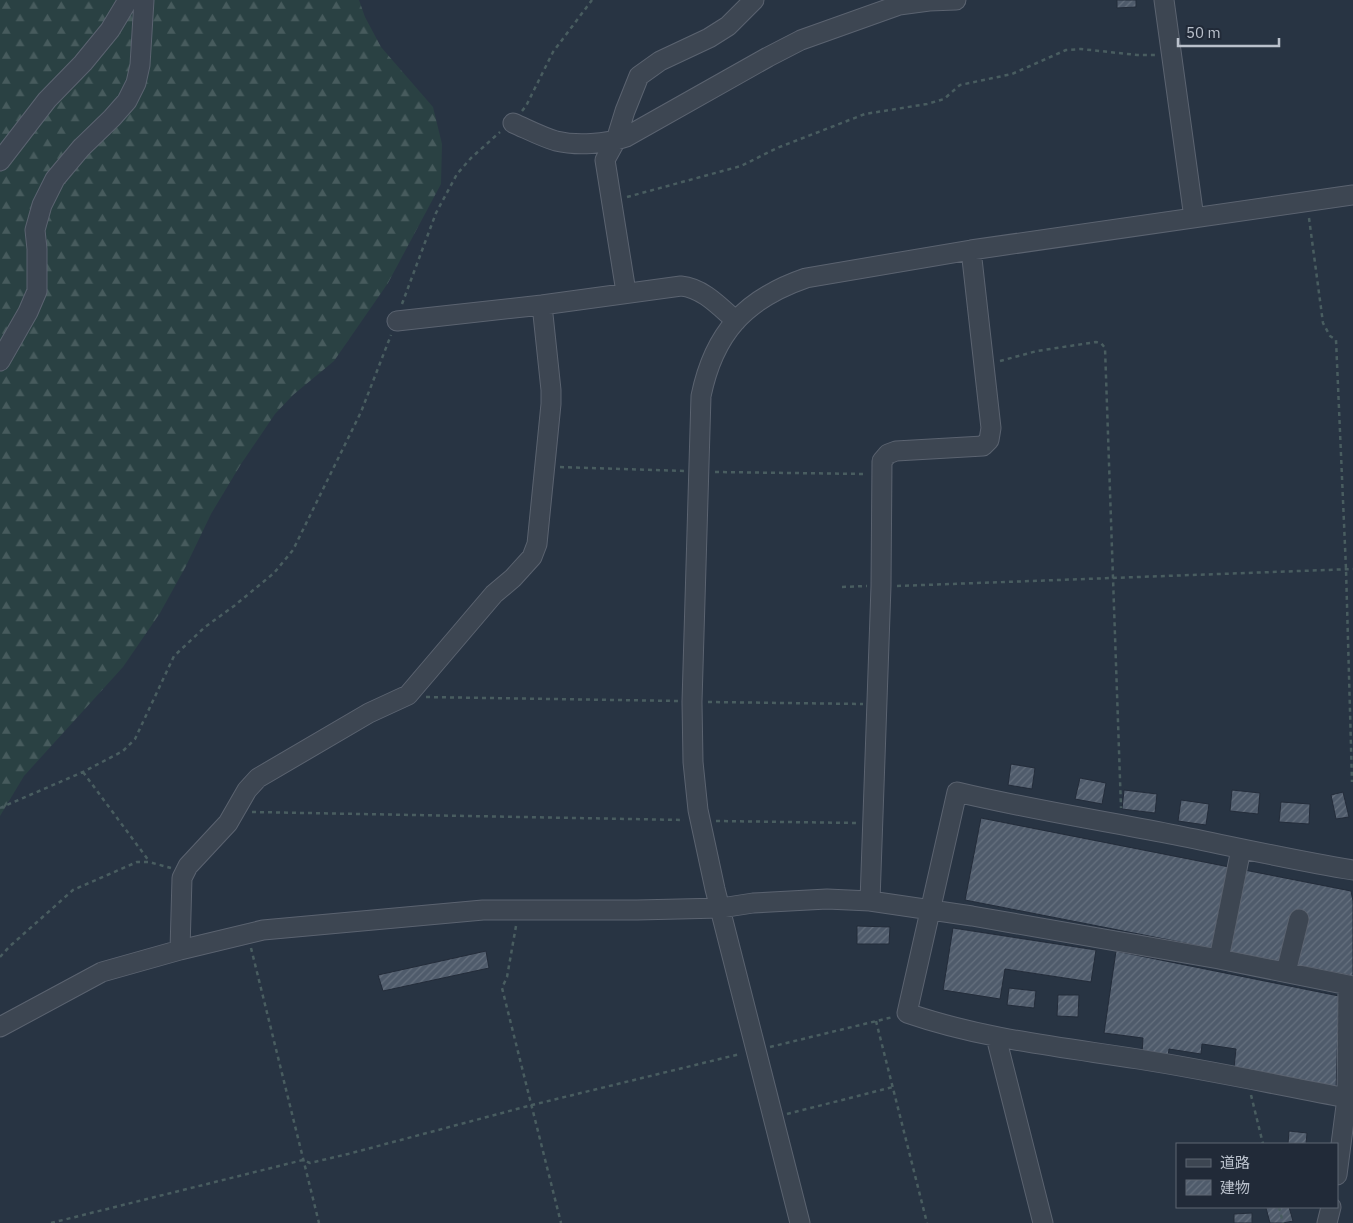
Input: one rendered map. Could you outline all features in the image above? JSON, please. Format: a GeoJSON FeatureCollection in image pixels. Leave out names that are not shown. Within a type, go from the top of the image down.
{"type":"FeatureCollection","features":[{"type":"Feature","properties":{"kind":"street"},"geometry":{"type":"LineString","coordinates":[[0,161],[47,100],[84,63],[110,30],[128,0]]}},
{"type":"Feature","properties":{"kind":"street"},"geometry":{"type":"LineString","coordinates":[[0,361],[28,312],[37,291],[37,249],[34,230],[42,205],[55,179],[81,148],[127,101],[136,83],[140,65],[144,0]]}},
{"type":"Feature","properties":{"kind":"street"},"geometry":{"type":"LineString","coordinates":[[626,292],[606,160],[616,140],[639,76],[660,61],[709,38],[728,26],[754,0]]}},
{"type":"Feature","properties":{"kind":"street"},"geometry":{"type":"LineString","coordinates":[[512,123],[556,141],[581,143],[616,140],[626,137],[801,40],[899,5],[956,0]]}},
{"type":"Feature","properties":{"kind":"street"},"geometry":{"type":"LineString","coordinates":[[1164,0],[1194,218]]}},
{"type":"Feature","properties":{"kind":"street"},"geometry":{"type":"LineString","coordinates":[[800,1223],[715,889],[700,821],[693,762],[692,702],[701,396],[706,372],[714,352],[728,329],[762,297],[785,284],[806,278],[971,250],[1353,196]]}},
{"type":"Feature","properties":{"kind":"street"},"geometry":{"type":"LineString","coordinates":[[870,901],[881,586],[882,461],[888,454],[896,451],[983,446],[989,440],[991,428],[971,250]]}},
{"type":"Feature","properties":{"kind":"street"},"geometry":{"type":"LineString","coordinates":[[397,321],[542,305],[626,292],[681,286],[691,286],[736,321]]}},
{"type":"Feature","properties":{"kind":"street"},"geometry":{"type":"LineString","coordinates":[[180,950],[182,878],[188,866],[228,823],[247,790],[258,778],[369,713],[408,694],[494,594],[513,578],[532,557],[536,544],[546,466],[551,397],[542,305]]}},
{"type":"Feature","properties":{"kind":"street"},"geometry":{"type":"LineString","coordinates":[[1349,1102],[1183,1066],[996,1037],[960,1029],[907,1013],[957,792],[1005,803],[1353,870]]}},
{"type":"Feature","properties":{"kind":"street"},"geometry":{"type":"LineString","coordinates":[[1219,959],[1241,849]]}},
{"type":"Feature","properties":{"kind":"street"},"geometry":{"type":"LineString","coordinates":[[0,1027],[102,972],[180,950],[263,930],[483,910],[637,910],[721,908],[753,903],[827,899],[870,901],[972,916],[1219,959],[1350,986],[1349,1102],[1338,1169]]}},
{"type":"Feature","properties":{"kind":"street"},"geometry":{"type":"LineString","coordinates":[[1286,972],[1299,919]]}},
{"type":"Feature","properties":{"kind":"street"},"geometry":{"type":"LineString","coordinates":[[996,1037],[1043,1223]]}},
{"type":"Feature","properties":{"kind":"street"},"geometry":{"type":"LineString","coordinates":[[1327,1223],[1331,1208]]}},
{"type":"Feature","properties":{"kind":"path"},"geometry":{"type":"LineString","coordinates":[[0,808],[83,772],[123,751],[135,739],[174,656],[205,627],[274,573],[293,550],[361,412],[397,321],[436,213],[457,174],[489,141],[512,123],[526,106],[552,52],[592,0]]}},
{"type":"Feature","properties":{"kind":"path"},"geometry":{"type":"LineString","coordinates":[[611,201],[741,166],[777,148],[865,114],[927,104],[944,99],[960,85],[1012,74],[1066,50],[1081,49],[1137,55],[1172,54]]}},
{"type":"Feature","properties":{"kind":"path"},"geometry":{"type":"LineString","coordinates":[[1307,202],[1323,323],[1330,336],[1336,340],[1346,569],[1352,782]]}},
{"type":"Feature","properties":{"kind":"path"},"geometry":{"type":"LineString","coordinates":[[984,365],[1037,351],[1096,342],[1105,348],[1121,824]]}},
{"type":"Feature","properties":{"kind":"path"},"geometry":{"type":"LineString","coordinates":[[842,587],[1353,569]]}},
{"type":"Feature","properties":{"kind":"path"},"geometry":{"type":"LineString","coordinates":[[408,694],[418,697],[877,705]]}},
{"type":"Feature","properties":{"kind":"path"},"geometry":{"type":"LineString","coordinates":[[83,772],[149,862]]}},
{"type":"Feature","properties":{"kind":"path"},"geometry":{"type":"LineString","coordinates":[[235,811],[873,823]]}},
{"type":"Feature","properties":{"kind":"path"},"geometry":{"type":"LineString","coordinates":[[0,957],[73,890],[136,862],[149,862],[185,871]]}},
{"type":"Feature","properties":{"kind":"path"},"geometry":{"type":"LineString","coordinates":[[517,910],[507,977],[502,988],[561,1223]]}},
{"type":"Feature","properties":{"kind":"path"},"geometry":{"type":"LineString","coordinates":[[247,933],[256,963],[302,1160],[319,1223]]}},
{"type":"Feature","properties":{"kind":"path"},"geometry":{"type":"LineString","coordinates":[[51,1223],[302,1160],[310,1163],[348,1154],[532,1105],[907,1013]]}},
{"type":"Feature","properties":{"kind":"path"},"geometry":{"type":"LineString","coordinates":[[876,1021],[927,1223]]}},
{"type":"Feature","properties":{"kind":"path"},"geometry":{"type":"LineString","coordinates":[[1247,1079],[1263,1143]]}},
{"type":"Feature","properties":{"kind":"path"},"geometry":{"type":"LineString","coordinates":[[773,1117],[893,1088]]}},
{"type":"Feature","properties":{"kind":"path"},"geometry":{"type":"LineString","coordinates":[[1278,1208],[1282,1223]]}},
{"type":"Feature","properties":{"kind":"green space"},"geometry":{"type":"Polygon","coordinates":[[[0,0],[359,0],[365,17],[381,47],[433,107],[442,144],[441,184],[388,283],[334,361],[293,395],[275,414],[241,464],[211,514],[186,566],[160,613],[123,667],[24,776],[0,816],[0,0]]]}},
{"type":"Feature","properties":{"kind":"building"},"geometry":{"type":"Polygon","coordinates":[[[1117,0],[1136,0],[1136,7],[1117,8],[1117,0]]]}},
{"type":"Feature","properties":{"kind":"building"},"geometry":{"type":"Polygon","coordinates":[[[1011,764],[1035,768],[1032,789],[1008,785],[1011,764]]]}},
{"type":"Feature","properties":{"kind":"building"},"geometry":{"type":"Polygon","coordinates":[[[1080,778],[1106,783],[1102,804],[1075,799],[1080,778]]]}},
{"type":"Feature","properties":{"kind":"building"},"geometry":{"type":"Polygon","coordinates":[[[1124,790],[1157,794],[1155,813],[1122,809],[1124,790]]]}},
{"type":"Feature","properties":{"kind":"building"},"geometry":{"type":"Polygon","coordinates":[[[1232,790],[1260,793],[1258,814],[1230,811],[1232,790]]]}},
{"type":"Feature","properties":{"kind":"building"},"geometry":{"type":"Polygon","coordinates":[[[1343,792],[1349,817],[1336,819],[1331,795],[1343,792]]]}},
{"type":"Feature","properties":{"kind":"building"},"geometry":{"type":"Polygon","coordinates":[[[1181,800],[1209,804],[1206,825],[1178,821],[1181,800]]]}},
{"type":"Feature","properties":{"kind":"building"},"geometry":{"type":"Polygon","coordinates":[[[1281,802],[1310,804],[1309,824],[1279,822],[1281,802]]]}},
{"type":"Feature","properties":{"kind":"building"},"geometry":{"type":"Polygon","coordinates":[[[981,818],[1351,891],[1353,901],[1353,976],[965,900],[981,818]]]}},
{"type":"Feature","properties":{"kind":"building"},"geometry":{"type":"Polygon","coordinates":[[[857,926],[890,927],[889,944],[857,944],[857,926]]]}},
{"type":"Feature","properties":{"kind":"building"},"geometry":{"type":"Polygon","coordinates":[[[953,928],[1096,950],[1091,982],[1005,969],[1000,999],[943,990],[953,928]]]}},
{"type":"Feature","properties":{"kind":"building"},"geometry":{"type":"Polygon","coordinates":[[[486,951],[489,968],[383,991],[378,975],[486,951]]]}},
{"type":"Feature","properties":{"kind":"building"},"geometry":{"type":"Polygon","coordinates":[[[1116,951],[1339,996],[1336,1091],[1233,1077],[1236,1049],[1202,1044],[1201,1054],[1169,1049],[1168,1056],[1142,1053],[1143,1038],[1104,1033],[1116,951]]]}},
{"type":"Feature","properties":{"kind":"building"},"geometry":{"type":"Polygon","coordinates":[[[1009,988],[1036,991],[1034,1008],[1007,1005],[1009,988]]]}},
{"type":"Feature","properties":{"kind":"building"},"geometry":{"type":"Polygon","coordinates":[[[1058,995],[1079,995],[1078,1017],[1057,1016],[1058,995]]]}},
{"type":"Feature","properties":{"kind":"building"},"geometry":{"type":"Polygon","coordinates":[[[1289,1131],[1307,1133],[1306,1143],[1288,1143],[1289,1131]]]}},
{"type":"Feature","properties":{"kind":"building"},"geometry":{"type":"Polygon","coordinates":[[[1266,1208],[1289,1208],[1293,1221],[1270,1223],[1266,1208]]]}},
{"type":"Feature","properties":{"kind":"building"},"geometry":{"type":"Polygon","coordinates":[[[1252,1213],[1252,1223],[1234,1223],[1234,1214],[1252,1213]]]}}]}
